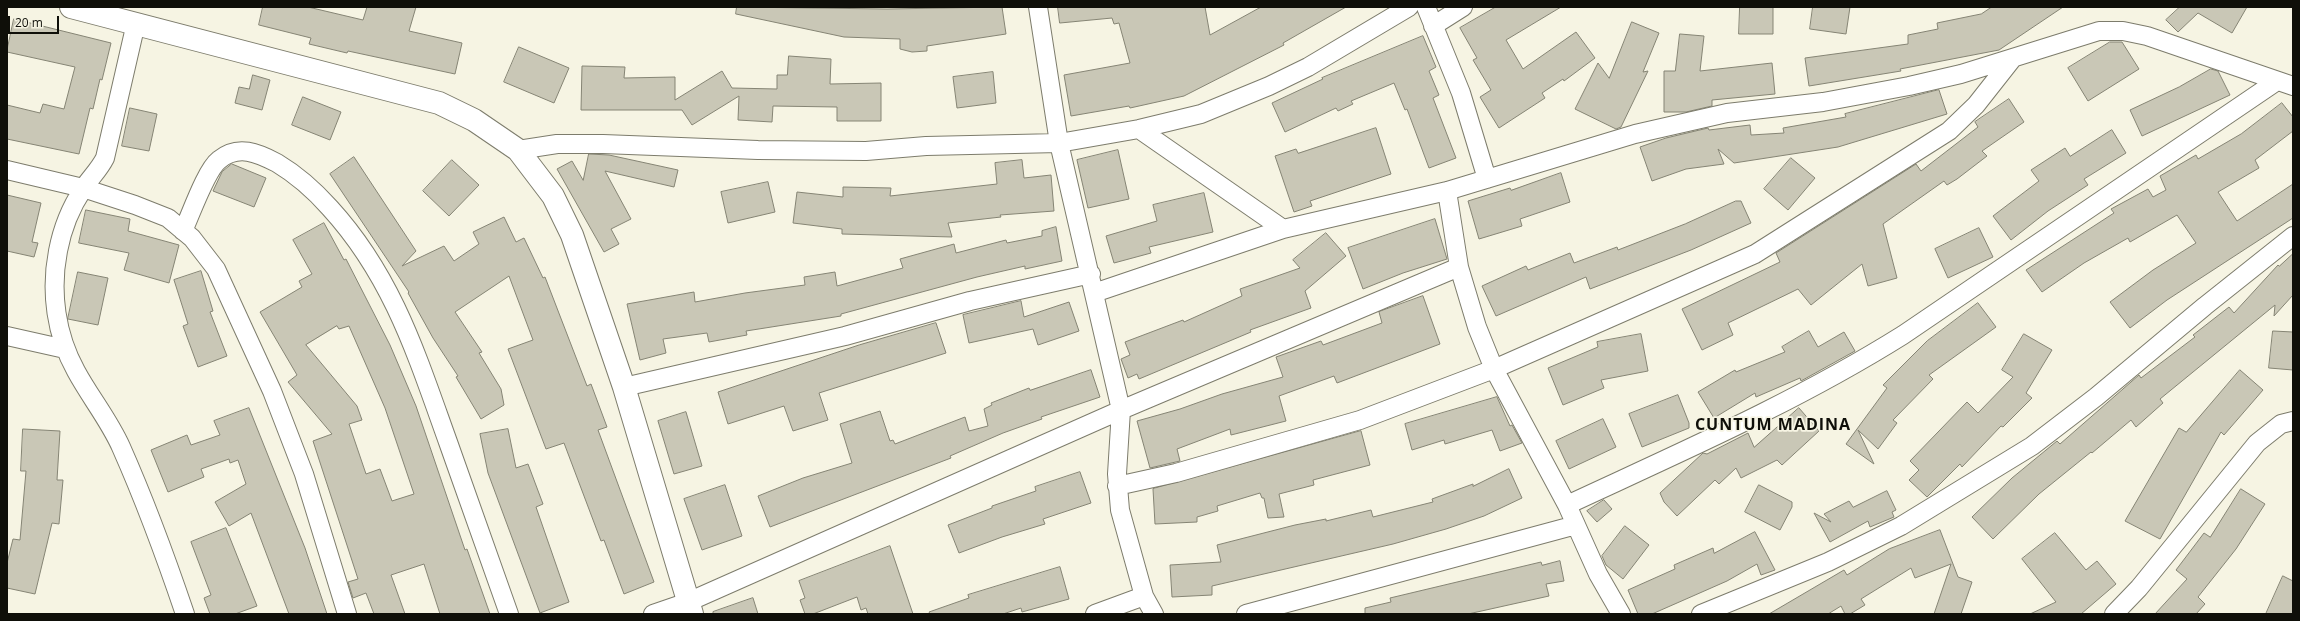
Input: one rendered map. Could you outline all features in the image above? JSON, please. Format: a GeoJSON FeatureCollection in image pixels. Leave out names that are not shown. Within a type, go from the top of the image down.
{"type":"FeatureCollection","features":[{"type":"Feature","properties":{"kind":"street"},"geometry":{"type":"LineString","coordinates":[[71,7],[128,16],[439,103],[474,120],[518,150],[553,196],[572,236],[624,387],[690,608]]}},
{"type":"Feature","properties":{"kind":"street"},"geometry":{"type":"LineString","coordinates":[[1038,7],[1058,143],[1091,274],[1121,410],[1117,486],[1120,510],[1144,596],[1154,614]]}},
{"type":"Feature","properties":{"kind":"street"},"geometry":{"type":"LineString","coordinates":[[518,150],[557,144],[602,144],[758,150],[866,151],[926,146],[1058,143],[1139,128],[1201,114],[1269,86],[1308,67],[1409,7]]}},
{"type":"Feature","properties":{"kind":"street"},"geometry":{"type":"LineString","coordinates":[[1426,7],[1461,93],[1487,179]]}},
{"type":"Feature","properties":{"kind":"street"},"geometry":{"type":"LineString","coordinates":[[1433,26],[1464,7]]}},
{"type":"Feature","properties":{"kind":"street"},"geometry":{"type":"LineString","coordinates":[[128,16],[106,158],[100,169],[83,188],[69,216],[58,250],[54,275],[55,301],[65,349],[120,445],[153,525],[185,614]]}},
{"type":"Feature","properties":{"kind":"street"},"geometry":{"type":"LineString","coordinates":[[1094,293],[1283,230],[1447,191],[1635,134],[1727,113],[1823,102],[1909,86],[1961,74],[2099,31],[2123,31],[2147,36],[2285,83]]}},
{"type":"Feature","properties":{"kind":"street"},"geometry":{"type":"LineString","coordinates":[[1117,486],[1176,473],[1360,420],[1494,369],[1755,254],[1949,131],[1976,105],[2013,58]]}},
{"type":"Feature","properties":{"kind":"street"},"geometry":{"type":"LineString","coordinates":[[1567,505],[1760,415],[1846,371],[1910,331],[2285,83]]}},
{"type":"Feature","properties":{"kind":"street"},"geometry":{"type":"LineString","coordinates":[[1139,128],[1283,230]]}},
{"type":"Feature","properties":{"kind":"street"},"geometry":{"type":"LineString","coordinates":[[183,231],[208,174],[218,160],[237,151],[257,153],[292,172],[319,196],[350,230],[377,269],[410,338],[509,614]]}},
{"type":"Feature","properties":{"kind":"street"},"geometry":{"type":"LineString","coordinates":[[7,170],[83,188],[136,204],[161,215],[192,238],[216,269],[272,391],[304,474],[347,614]]}},
{"type":"Feature","properties":{"kind":"street"},"geometry":{"type":"LineString","coordinates":[[1447,191],[1459,267],[1466,296],[1494,369],[1567,505],[1598,574],[1621,614]]}},
{"type":"Feature","properties":{"kind":"street"},"geometry":{"type":"LineString","coordinates":[[1701,614],[1828,562],[1901,526],[2007,462],[2032,446],[2096,397],[2204,306],[2293,236]]}},
{"type":"Feature","properties":{"kind":"street"},"geometry":{"type":"LineString","coordinates":[[654,614],[690,608],[1121,410],[1459,267]]}},
{"type":"Feature","properties":{"kind":"street"},"geometry":{"type":"LineString","coordinates":[[624,387],[845,336],[970,301],[1091,274]]}},
{"type":"Feature","properties":{"kind":"street"},"geometry":{"type":"LineString","coordinates":[[7,336],[65,349]]}},
{"type":"Feature","properties":{"kind":"street"},"geometry":{"type":"LineString","coordinates":[[2114,614],[2139,588],[2257,443],[2281,424],[2293,421]]}},
{"type":"Feature","properties":{"kind":"street"},"geometry":{"type":"LineString","coordinates":[[1246,614],[1576,525]]}},
{"type":"Feature","properties":{"kind":"street"},"geometry":{"type":"LineString","coordinates":[[1095,614],[1144,596]]}},
{"type":"Feature","properties":{"kind":"building"},"geometry":{"type":"Polygon","coordinates":[[[263,7],[308,7],[363,20],[367,7],[416,7],[409,31],[462,43],[455,74],[309,44],[311,38],[259,25],[263,7]]]}},
{"type":"Feature","properties":{"kind":"building"},"geometry":{"type":"Polygon","coordinates":[[[737,7],[887,9],[1002,7],[1006,34],[927,46],[927,51],[912,52],[900,49],[900,39],[844,37],[736,14],[737,7]]]}},
{"type":"Feature","properties":{"kind":"building"},"geometry":{"type":"Polygon","coordinates":[[[1058,7],[1205,7],[1210,35],[1261,7],[1346,7],[1283,43],[1284,45],[1184,96],[1130,108],[1129,106],[1071,116],[1064,75],[1130,63],[1119,23],[1114,24],[1112,18],[1060,23],[1058,7]]]}},
{"type":"Feature","properties":{"kind":"building"},"geometry":{"type":"Polygon","coordinates":[[[1496,7],[1561,7],[1506,40],[1523,69],[1576,32],[1595,58],[1564,81],[1563,79],[1542,93],[1545,98],[1499,128],[1480,97],[1491,90],[1473,60],[1477,58],[1460,28],[1496,7]]]}},
{"type":"Feature","properties":{"kind":"building"},"geometry":{"type":"Polygon","coordinates":[[[1740,7],[1773,7],[1773,34],[1739,34],[1740,7]]]}},
{"type":"Feature","properties":{"kind":"building"},"geometry":{"type":"Polygon","coordinates":[[[1813,7],[1850,7],[1846,34],[1810,29],[1813,7]]]}},
{"type":"Feature","properties":{"kind":"building"},"geometry":{"type":"Polygon","coordinates":[[[1992,7],[2063,7],[1999,50],[1900,69],[1901,71],[1809,86],[1805,58],[1908,44],[1908,35],[1938,29],[1937,23],[1981,14],[1992,7]]]}},
{"type":"Feature","properties":{"kind":"building"},"geometry":{"type":"Polygon","coordinates":[[[2180,7],[2247,7],[2232,33],[2198,13],[2178,32],[2166,20],[2180,7]]]}},
{"type":"Feature","properties":{"kind":"building"},"geometry":{"type":"Polygon","coordinates":[[[14,19],[111,43],[93,109],[90,108],[79,154],[7,139],[7,105],[40,113],[43,104],[64,109],[75,67],[7,52],[14,19]]]}},
{"type":"Feature","properties":{"kind":"building"},"geometry":{"type":"Polygon","coordinates":[[[1632,22],[1659,33],[1643,72],[1648,71],[1621,127],[1616,129],[1575,109],[1598,63],[1609,78],[1632,22]]]}},
{"type":"Feature","properties":{"kind":"building"},"geometry":{"type":"Polygon","coordinates":[[[1680,34],[1704,36],[1700,71],[1772,63],[1775,94],[1712,100],[1712,106],[1686,112],[1664,112],[1664,71],[1675,71],[1680,34]]]}},
{"type":"Feature","properties":{"kind":"building"},"geometry":{"type":"Polygon","coordinates":[[[1423,36],[1436,67],[1429,71],[1439,95],[1433,98],[1456,158],[1429,168],[1407,109],[1405,110],[1394,83],[1351,101],[1353,104],[1338,111],[1336,108],[1285,132],[1272,103],[1323,79],[1322,78],[1423,36]]]}},
{"type":"Feature","properties":{"kind":"building"},"geometry":{"type":"Polygon","coordinates":[[[2110,42],[2122,42],[2139,69],[2088,101],[2068,68],[2110,42]]]}},
{"type":"Feature","properties":{"kind":"building"},"geometry":{"type":"Polygon","coordinates":[[[519,47],[569,68],[554,103],[504,82],[519,47]]]}},
{"type":"Feature","properties":{"kind":"building"},"geometry":{"type":"Polygon","coordinates":[[[789,56],[831,59],[830,84],[881,83],[881,121],[837,121],[837,107],[773,106],[772,122],[738,120],[739,96],[692,125],[682,110],[581,110],[582,66],[625,67],[624,78],[675,77],[675,100],[722,71],[732,88],[777,89],[777,75],[787,75],[789,56]]]}},
{"type":"Feature","properties":{"kind":"building"},"geometry":{"type":"Polygon","coordinates":[[[2211,69],[2218,71],[2230,95],[2142,136],[2130,110],[2179,87],[2211,69]]]}},
{"type":"Feature","properties":{"kind":"building"},"geometry":{"type":"Polygon","coordinates":[[[993,72],[996,103],[957,108],[953,77],[993,72]]]}},
{"type":"Feature","properties":{"kind":"building"},"geometry":{"type":"Polygon","coordinates":[[[253,75],[270,80],[262,110],[235,103],[239,87],[249,89],[253,75]]]}},
{"type":"Feature","properties":{"kind":"building"},"geometry":{"type":"Polygon","coordinates":[[[1939,90],[1947,114],[1838,147],[1734,163],[1718,149],[1724,164],[1686,169],[1652,181],[1640,147],[1666,138],[1708,128],[1709,130],[1750,125],[1751,135],[1784,133],[1783,128],[1846,117],[1845,114],[1939,90]]]}},
{"type":"Feature","properties":{"kind":"building"},"geometry":{"type":"Polygon","coordinates":[[[303,97],[341,112],[330,140],[292,125],[303,97]]]}},
{"type":"Feature","properties":{"kind":"building"},"geometry":{"type":"Polygon","coordinates":[[[2009,99],[2024,122],[1982,151],[1987,156],[1957,179],[1947,185],[1944,181],[1883,224],[1897,278],[1868,286],[1862,264],[1811,305],[1798,289],[1728,323],[1733,335],[1702,350],[1682,309],[1780,262],[1776,253],[1916,164],[1921,171],[1978,127],[1975,122],[2009,99]]]}},
{"type":"Feature","properties":{"kind":"building"},"geometry":{"type":"Polygon","coordinates":[[[2282,103],[2293,117],[2293,131],[2255,160],[2259,168],[2218,192],[2237,221],[2293,184],[2293,218],[2167,300],[2130,328],[2110,302],[2153,270],[2196,243],[2177,215],[2130,242],[2128,238],[2084,263],[2042,292],[2026,270],[2114,213],[2111,209],[2148,189],[2153,197],[2166,190],[2160,176],[2196,155],[2198,159],[2241,134],[2282,103]]]}},
{"type":"Feature","properties":{"kind":"building"},"geometry":{"type":"Polygon","coordinates":[[[130,108],[157,114],[149,151],[122,146],[130,108]]]}},
{"type":"Feature","properties":{"kind":"building"},"geometry":{"type":"Polygon","coordinates":[[[1376,128],[1391,174],[1310,201],[1312,206],[1294,212],[1275,156],[1296,149],[1298,153],[1376,128]]]}},
{"type":"Feature","properties":{"kind":"building"},"geometry":{"type":"Polygon","coordinates":[[[2112,130],[2126,153],[2084,179],[2088,185],[2048,211],[2011,240],[1993,216],[2039,181],[2031,170],[2065,148],[2070,156],[2112,130]]]}},
{"type":"Feature","properties":{"kind":"building"},"geometry":{"type":"Polygon","coordinates":[[[1118,150],[1129,199],[1088,208],[1077,160],[1118,150]]]}},
{"type":"Feature","properties":{"kind":"building"},"geometry":{"type":"Polygon","coordinates":[[[589,154],[609,155],[678,170],[674,187],[605,171],[631,219],[611,229],[619,244],[604,252],[557,169],[572,161],[583,180],[589,154]]]}},
{"type":"Feature","properties":{"kind":"building"},"geometry":{"type":"Polygon","coordinates":[[[354,157],[416,251],[402,266],[444,246],[454,261],[479,244],[473,232],[504,217],[516,242],[524,238],[543,278],[545,277],[587,386],[591,384],[607,427],[598,430],[654,582],[624,594],[604,540],[601,541],[564,443],[546,449],[508,349],[533,340],[509,276],[455,312],[482,352],[479,353],[501,389],[504,405],[481,419],[456,377],[458,376],[433,338],[408,293],[409,292],[330,174],[354,157]]]}},
{"type":"Feature","properties":{"kind":"building"},"geometry":{"type":"Polygon","coordinates":[[[1791,158],[1815,178],[1788,210],[1764,189],[1791,158]]]}},
{"type":"Feature","properties":{"kind":"building"},"geometry":{"type":"Polygon","coordinates":[[[452,160],[479,185],[449,216],[423,191],[452,160]]]}},
{"type":"Feature","properties":{"kind":"building"},"geometry":{"type":"Polygon","coordinates":[[[1022,160],[1024,178],[1051,175],[1054,211],[1000,215],[1001,217],[948,223],[952,237],[842,234],[842,229],[793,223],[797,192],[843,197],[843,187],[891,188],[890,196],[997,184],[995,163],[1022,160]]]}},
{"type":"Feature","properties":{"kind":"building"},"geometry":{"type":"Polygon","coordinates":[[[232,164],[266,178],[254,207],[213,191],[222,172],[232,164]]]}},
{"type":"Feature","properties":{"kind":"building"},"geometry":{"type":"Polygon","coordinates":[[[1561,173],[1570,202],[1520,219],[1522,226],[1479,239],[1468,201],[1510,188],[1511,190],[1561,173]]]}},
{"type":"Feature","properties":{"kind":"building"},"geometry":{"type":"Polygon","coordinates":[[[768,182],[775,212],[728,223],[721,192],[768,182]]]}},
{"type":"Feature","properties":{"kind":"building"},"geometry":{"type":"Polygon","coordinates":[[[1204,193],[1213,232],[1149,247],[1151,253],[1114,263],[1106,236],[1157,221],[1153,205],[1204,193]]]}},
{"type":"Feature","properties":{"kind":"building"},"geometry":{"type":"Polygon","coordinates":[[[7,195],[41,203],[32,242],[38,243],[34,257],[7,251],[7,195]]]}},
{"type":"Feature","properties":{"kind":"building"},"geometry":{"type":"Polygon","coordinates":[[[1736,201],[1741,201],[1751,223],[1691,250],[1590,289],[1586,277],[1496,316],[1482,286],[1526,266],[1528,270],[1570,253],[1574,263],[1617,247],[1618,250],[1685,224],[1736,201]]]}},
{"type":"Feature","properties":{"kind":"building"},"geometry":{"type":"Polygon","coordinates":[[[86,210],[130,219],[128,231],[179,245],[169,283],[124,270],[129,253],[79,243],[86,210]]]}},
{"type":"Feature","properties":{"kind":"building"},"geometry":{"type":"Polygon","coordinates":[[[1435,219],[1447,259],[1403,273],[1363,289],[1348,248],[1435,219]]]}},
{"type":"Feature","properties":{"kind":"building"},"geometry":{"type":"Polygon","coordinates":[[[324,223],[344,260],[346,259],[390,345],[416,406],[465,550],[467,549],[490,614],[440,614],[424,564],[391,575],[405,614],[374,614],[366,593],[353,598],[348,582],[358,579],[313,441],[332,434],[288,382],[297,375],[260,312],[302,287],[299,281],[312,274],[293,240],[324,223]],[[337,326],[306,345],[357,406],[362,420],[349,424],[366,474],[380,469],[392,501],[414,494],[385,408],[349,326],[339,329],[337,326]]]}},
{"type":"Feature","properties":{"kind":"building"},"geometry":{"type":"Polygon","coordinates":[[[1056,227],[1062,261],[1025,269],[1025,266],[977,277],[841,314],[841,316],[746,331],[747,335],[709,342],[707,333],[663,339],[666,353],[640,360],[627,304],[694,292],[695,302],[745,293],[805,285],[804,277],[835,272],[837,286],[903,268],[900,259],[954,244],[956,253],[1006,240],[1007,243],[1042,236],[1042,231],[1056,227]]]}},
{"type":"Feature","properties":{"kind":"building"},"geometry":{"type":"Polygon","coordinates":[[[1979,228],[1993,257],[1948,278],[1935,249],[1979,228]]]}},
{"type":"Feature","properties":{"kind":"building"},"geometry":{"type":"Polygon","coordinates":[[[1326,233],[1346,256],[1305,291],[1311,308],[1250,330],[1251,332],[1139,379],[1137,374],[1128,378],[1121,359],[1130,355],[1125,342],[1183,320],[1184,322],[1242,296],[1240,289],[1300,268],[1293,260],[1326,233]]]}},
{"type":"Feature","properties":{"kind":"building"},"geometry":{"type":"Polygon","coordinates":[[[2293,254],[2293,295],[2274,316],[2275,305],[2160,399],[2163,403],[2136,427],[2131,420],[2092,453],[2091,452],[2039,494],[1993,539],[1972,517],[2012,478],[2057,441],[2060,444],[2139,375],[2141,378],[2195,337],[2193,335],[2229,307],[2234,313],[2278,265],[2279,266],[2293,254]]]}},
{"type":"Feature","properties":{"kind":"building"},"geometry":{"type":"Polygon","coordinates":[[[201,271],[213,311],[210,312],[227,356],[198,367],[183,326],[188,324],[174,280],[201,271]]]}},
{"type":"Feature","properties":{"kind":"building"},"geometry":{"type":"Polygon","coordinates":[[[78,272],[108,278],[98,325],[68,319],[78,272]]]}},
{"type":"Feature","properties":{"kind":"building"},"geometry":{"type":"Polygon","coordinates":[[[1423,296],[1440,344],[1337,383],[1334,376],[1279,396],[1286,421],[1231,435],[1230,429],[1177,449],[1180,461],[1150,468],[1137,421],[1180,409],[1222,394],[1283,377],[1276,357],[1321,341],[1323,345],[1382,323],[1379,312],[1423,296]]]}},
{"type":"Feature","properties":{"kind":"building"},"geometry":{"type":"Polygon","coordinates":[[[1021,301],[1024,317],[1069,302],[1079,331],[1038,345],[1033,329],[969,343],[963,315],[1021,301]]]}},
{"type":"Feature","properties":{"kind":"building"},"geometry":{"type":"Polygon","coordinates":[[[1978,303],[1996,327],[1929,375],[1933,379],[1893,420],[1897,423],[1878,449],[1858,430],[1874,464],[1846,444],[1887,388],[1883,385],[1927,341],[1978,303]]]}},
{"type":"Feature","properties":{"kind":"building"},"geometry":{"type":"Polygon","coordinates":[[[936,323],[946,353],[819,393],[828,420],[793,431],[784,406],[728,424],[718,392],[859,345],[936,323]]]}},
{"type":"Feature","properties":{"kind":"building"},"geometry":{"type":"Polygon","coordinates":[[[1809,331],[1818,347],[1844,332],[1855,351],[1801,381],[1800,378],[1756,397],[1755,393],[1714,418],[1698,392],[1735,370],[1736,372],[1785,352],[1782,347],[1809,331]]]}},
{"type":"Feature","properties":{"kind":"building"},"geometry":{"type":"Polygon","coordinates":[[[2273,331],[2293,332],[2293,370],[2269,368],[2273,331]]]}},
{"type":"Feature","properties":{"kind":"building"},"geometry":{"type":"Polygon","coordinates":[[[1641,334],[1648,371],[1601,380],[1604,388],[1563,405],[1548,368],[1598,347],[1597,342],[1641,334]]]}},
{"type":"Feature","properties":{"kind":"building"},"geometry":{"type":"Polygon","coordinates":[[[2024,334],[2052,350],[2026,393],[2032,398],[2003,427],[2001,426],[1962,467],[1960,464],[1927,497],[1909,480],[1919,470],[1910,461],[1967,402],[1978,413],[2013,377],[2002,370],[2024,334]]]}},
{"type":"Feature","properties":{"kind":"building"},"geometry":{"type":"Polygon","coordinates":[[[1091,370],[1100,397],[1041,417],[1042,419],[1003,433],[950,456],[951,458],[770,527],[758,496],[803,478],[852,463],[840,424],[880,411],[890,441],[893,440],[895,444],[965,417],[969,431],[988,426],[984,409],[992,405],[991,403],[1029,388],[1030,390],[1091,370]]]}},
{"type":"Feature","properties":{"kind":"building"},"geometry":{"type":"Polygon","coordinates":[[[2240,370],[2263,390],[2224,435],[2221,432],[2160,539],[2125,521],[2179,428],[2186,432],[2240,370]]]}},
{"type":"Feature","properties":{"kind":"building"},"geometry":{"type":"Polygon","coordinates":[[[1678,395],[1689,423],[1689,428],[1642,447],[1629,414],[1678,395]]]}},
{"type":"Feature","properties":{"kind":"building"},"geometry":{"type":"Polygon","coordinates":[[[1497,397],[1510,426],[1512,425],[1522,443],[1500,451],[1492,430],[1445,444],[1444,440],[1412,450],[1405,424],[1497,397]]]}},
{"type":"Feature","properties":{"kind":"building"},"geometry":{"type":"Polygon","coordinates":[[[249,408],[305,548],[327,614],[289,614],[251,513],[229,526],[215,502],[246,484],[238,460],[230,463],[229,459],[201,469],[204,477],[168,492],[151,450],[187,435],[191,445],[220,435],[214,421],[249,408]]]}},
{"type":"Feature","properties":{"kind":"building"},"geometry":{"type":"Polygon","coordinates":[[[1799,408],[1819,431],[1782,465],[1777,460],[1741,478],[1736,468],[1719,484],[1715,480],[1677,516],[1664,502],[1660,493],[1703,453],[1707,454],[1748,433],[1754,447],[1799,408]]]}},
{"type":"Feature","properties":{"kind":"building"},"geometry":{"type":"Polygon","coordinates":[[[686,412],[702,466],[674,474],[658,421],[686,412]]]}},
{"type":"Feature","properties":{"kind":"building"},"geometry":{"type":"Polygon","coordinates":[[[1603,419],[1616,447],[1569,469],[1556,441],[1603,419]]]}},
{"type":"Feature","properties":{"kind":"building"},"geometry":{"type":"Polygon","coordinates":[[[23,429],[60,431],[57,480],[63,480],[59,524],[52,523],[35,594],[7,588],[7,563],[13,539],[20,540],[26,471],[21,471],[23,429]]]}},
{"type":"Feature","properties":{"kind":"building"},"geometry":{"type":"Polygon","coordinates":[[[508,429],[516,468],[528,464],[543,504],[536,507],[569,602],[540,613],[488,473],[480,434],[508,429]]]}},
{"type":"Feature","properties":{"kind":"building"},"geometry":{"type":"Polygon","coordinates":[[[1361,431],[1370,465],[1313,480],[1314,485],[1279,494],[1284,517],[1268,518],[1264,498],[1262,498],[1260,493],[1217,506],[1218,511],[1197,517],[1197,522],[1155,524],[1153,489],[1361,431]]]}},
{"type":"Feature","properties":{"kind":"building"},"geometry":{"type":"Polygon","coordinates":[[[1509,469],[1522,498],[1484,516],[1446,529],[1393,544],[1212,586],[1212,595],[1172,597],[1170,565],[1221,562],[1217,545],[1295,525],[1326,519],[1326,521],[1371,510],[1373,517],[1433,502],[1432,499],[1473,484],[1473,486],[1509,469]]]}},
{"type":"Feature","properties":{"kind":"building"},"geometry":{"type":"Polygon","coordinates":[[[1080,472],[1091,503],[1043,519],[1045,524],[1002,537],[959,553],[948,525],[992,508],[992,506],[1036,491],[1035,487],[1080,472]]]}},
{"type":"Feature","properties":{"kind":"building"},"geometry":{"type":"Polygon","coordinates":[[[725,485],[742,536],[702,550],[684,499],[725,485]]]}},
{"type":"Feature","properties":{"kind":"building"},"geometry":{"type":"Polygon","coordinates":[[[1759,485],[1792,502],[1792,507],[1780,530],[1745,512],[1759,485]]]}},
{"type":"Feature","properties":{"kind":"building"},"geometry":{"type":"Polygon","coordinates":[[[2241,489],[2265,504],[2236,549],[2198,597],[2205,604],[2196,614],[2155,614],[2187,579],[2176,570],[2204,533],[2210,537],[2241,489]]]}},
{"type":"Feature","properties":{"kind":"building"},"geometry":{"type":"Polygon","coordinates":[[[1887,491],[1896,510],[1892,512],[1894,517],[1870,527],[1868,521],[1830,542],[1814,513],[1831,522],[1824,514],[1849,501],[1853,507],[1887,491]]]}},
{"type":"Feature","properties":{"kind":"building"},"geometry":{"type":"Polygon","coordinates":[[[1604,500],[1612,509],[1597,522],[1587,511],[1604,500]]]}},
{"type":"Feature","properties":{"kind":"building"},"geometry":{"type":"Polygon","coordinates":[[[1625,526],[1649,545],[1623,579],[1606,565],[1602,556],[1625,526]]]}},
{"type":"Feature","properties":{"kind":"building"},"geometry":{"type":"Polygon","coordinates":[[[226,528],[257,606],[235,614],[210,614],[204,598],[211,595],[191,542],[226,528]]]}},
{"type":"Feature","properties":{"kind":"building"},"geometry":{"type":"Polygon","coordinates":[[[1940,530],[1958,577],[1972,582],[1961,614],[1934,614],[1951,564],[1915,578],[1911,568],[1861,599],[1865,605],[1850,614],[1845,614],[1841,606],[1828,614],[1769,614],[1844,570],[1847,575],[1889,549],[1940,530]]]}},
{"type":"Feature","properties":{"kind":"building"},"geometry":{"type":"Polygon","coordinates":[[[1755,532],[1775,570],[1761,575],[1757,564],[1727,581],[1652,614],[1638,614],[1628,590],[1675,569],[1674,565],[1713,548],[1714,553],[1755,532]]]}},
{"type":"Feature","properties":{"kind":"building"},"geometry":{"type":"Polygon","coordinates":[[[2055,533],[2086,570],[2097,561],[2116,584],[2081,614],[2030,614],[2056,602],[2022,559],[2055,533]]]}},
{"type":"Feature","properties":{"kind":"building"},"geometry":{"type":"Polygon","coordinates":[[[890,546],[913,614],[868,614],[866,608],[861,610],[857,597],[813,614],[805,614],[800,600],[805,598],[799,581],[890,546]]]}},
{"type":"Feature","properties":{"kind":"building"},"geometry":{"type":"Polygon","coordinates":[[[1560,561],[1564,581],[1546,584],[1549,596],[1468,614],[1365,614],[1365,608],[1391,602],[1390,598],[1541,562],[1542,565],[1560,561]]]}},
{"type":"Feature","properties":{"kind":"building"},"geometry":{"type":"Polygon","coordinates":[[[1060,567],[1069,599],[1022,612],[1021,608],[1003,614],[930,614],[929,612],[969,598],[968,595],[1060,567]]]}},
{"type":"Feature","properties":{"kind":"building"},"geometry":{"type":"Polygon","coordinates":[[[2283,576],[2293,581],[2293,614],[2266,614],[2283,576]]]}},
{"type":"Feature","properties":{"kind":"building"},"geometry":{"type":"Polygon","coordinates":[[[753,598],[758,614],[713,614],[713,612],[753,598]]]}},
{"type":"Feature","properties":{"kind":"district","name":"CUNTUM MADINA"},"geometry":{"type":"Point","coordinates":[1773,425]}}]}
